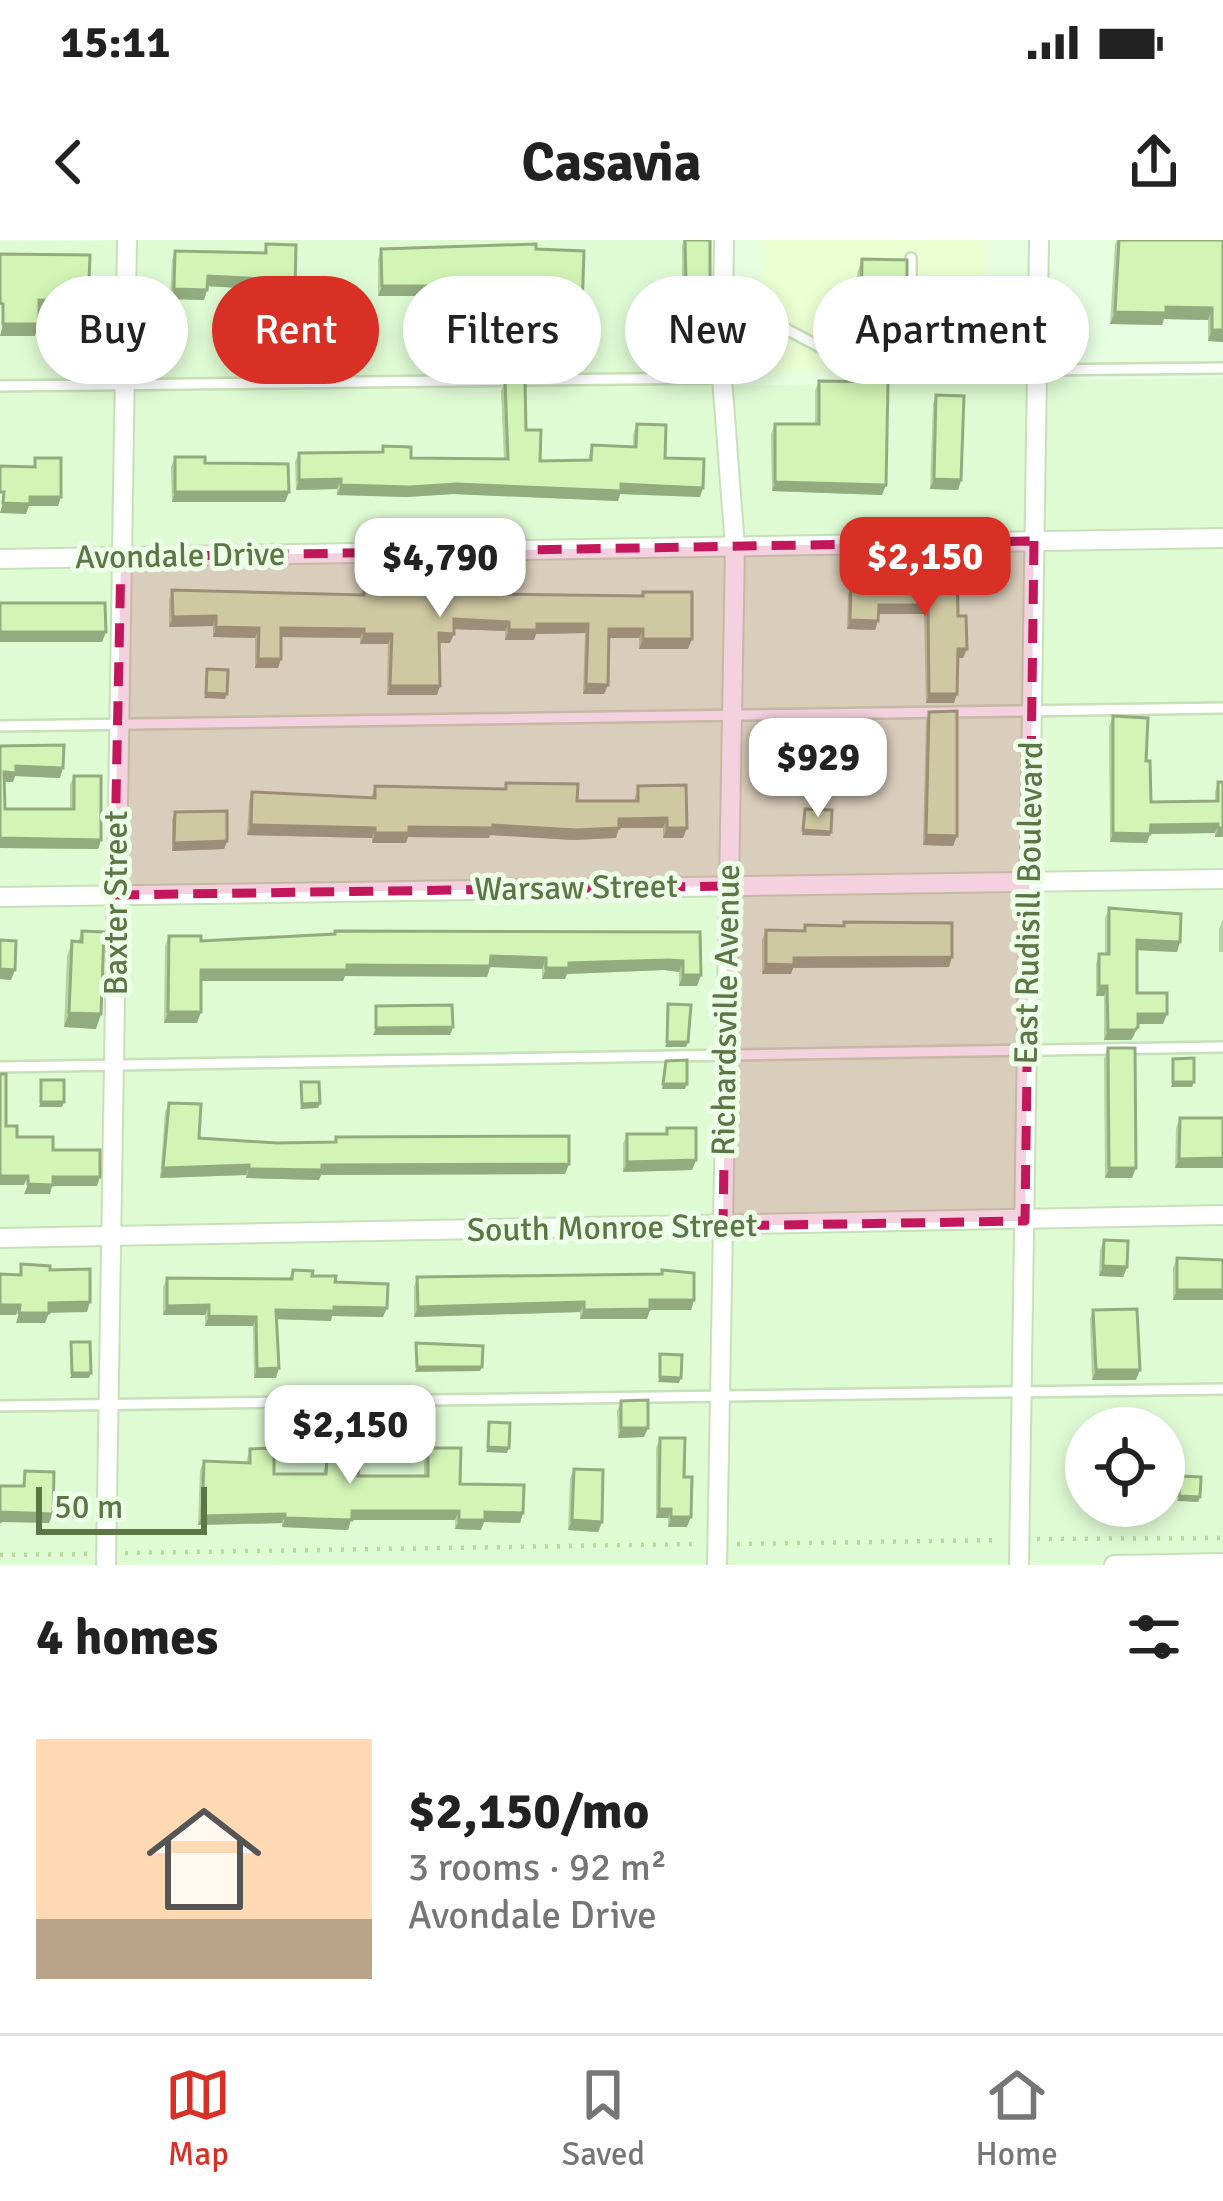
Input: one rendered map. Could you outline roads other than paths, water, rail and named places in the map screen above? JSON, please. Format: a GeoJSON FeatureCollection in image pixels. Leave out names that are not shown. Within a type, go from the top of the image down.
{"type":"FeatureCollection","features":[{"type":"Feature","properties":{"kind":"street","name":"Baxter Street"},"geometry":{"type":"LineString","coordinates":[[126,276],[127,240]]}},
{"type":"Feature","properties":{"kind":"street","name":"Richardsville Avenue"},"geometry":{"type":"LineString","coordinates":[[724,240],[728,276]]}},
{"type":"Feature","properties":{"kind":"street","name":"East Rudisill Boulevard"},"geometry":{"type":"LineString","coordinates":[[1039,240],[1039,276]]}},
{"type":"Feature","properties":{"kind":"street","name":"Baxter Street"},"geometry":{"type":"LineString","coordinates":[[106,1559],[125,384]]}},
{"type":"Feature","properties":{"kind":"street","name":"Richardsville Avenue"},"geometry":{"type":"LineString","coordinates":[[717,1565],[735,547],[722,384]]}},
{"type":"Feature","properties":{"kind":"street","name":"East Rudisill Boulevard"},"geometry":{"type":"LineString","coordinates":[[1019,1565],[1037,384]]}},
{"type":"Feature","properties":{"kind":"street","name":"Avondale Drive"},"geometry":{"type":"LineString","coordinates":[[0,559],[1223,538]]}},
{"type":"Feature","properties":{"kind":"street","name":"Warsaw Street"},"geometry":{"type":"LineString","coordinates":[[0,897],[1223,879]]}},
{"type":"Feature","properties":{"kind":"street","name":"South Monroe Street"},"geometry":{"type":"LineString","coordinates":[[0,1238],[1223,1215]]}},
{"type":"Feature","properties":{"kind":"street"},"geometry":{"type":"LineString","coordinates":[[1114,1565],[1223,1563]]}},
{"type":"Feature","properties":{"kind":"lane"},"geometry":{"type":"LineString","coordinates":[[789,331],[835,356],[902,356],[911,336],[911,258]]}},
{"type":"Feature","properties":{"kind":"lane"},"geometry":{"type":"LineString","coordinates":[[1089,369],[1223,368]]}},
{"type":"Feature","properties":{"kind":"lane"},"geometry":{"type":"LineString","coordinates":[[188,383],[625,379]]}},
{"type":"Feature","properties":{"kind":"lane"},"geometry":{"type":"LineString","coordinates":[[0,386],[125,384]]}},
{"type":"Feature","properties":{"kind":"lane"},"geometry":{"type":"LineString","coordinates":[[0,726],[1223,708]]}},
{"type":"Feature","properties":{"kind":"lane"},"geometry":{"type":"LineString","coordinates":[[0,1066],[726,1058],[1223,1046]]}},
{"type":"Feature","properties":{"kind":"lane"},"geometry":{"type":"LineString","coordinates":[[0,1406],[1223,1389]]}}]}
